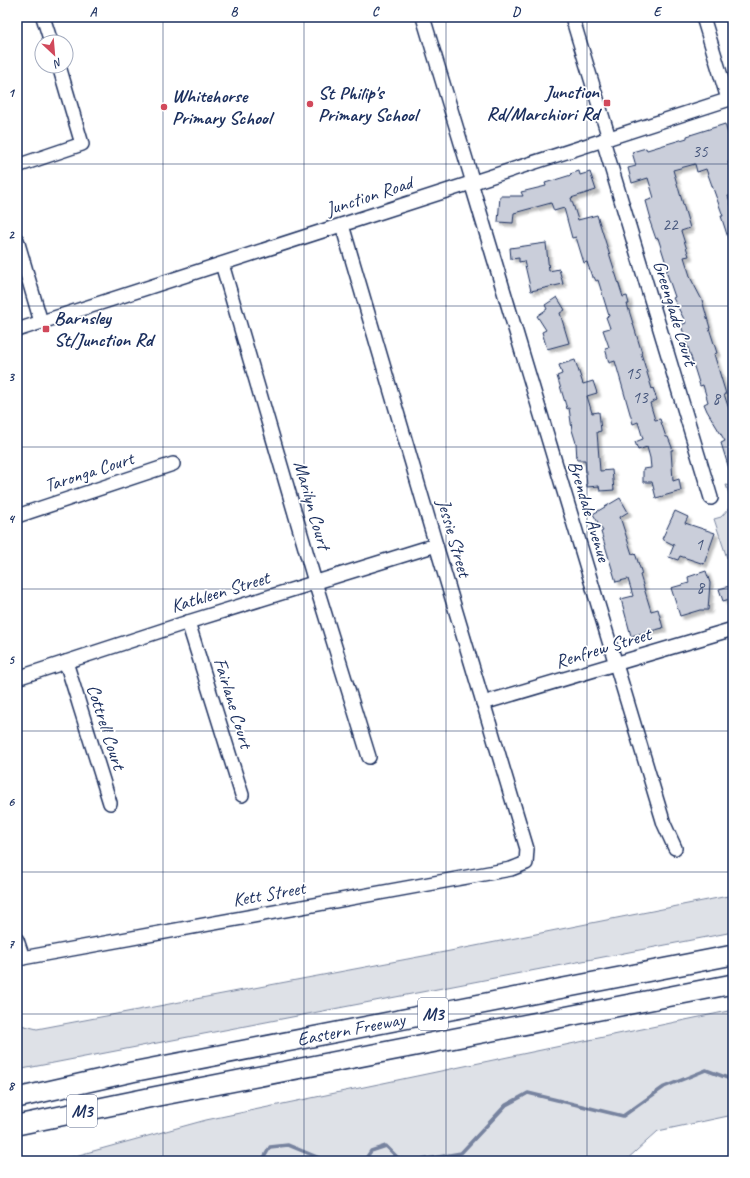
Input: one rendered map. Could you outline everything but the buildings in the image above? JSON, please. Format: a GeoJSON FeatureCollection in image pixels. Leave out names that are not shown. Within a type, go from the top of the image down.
{"type":"FeatureCollection","features":[{"type":"Feature","properties":{"kind":"highway","name":"Eastern Freeway"},"geometry":{"type":"LineString","coordinates":[[17,1098],[132,1072],[733,954]]}},
{"type":"Feature","properties":{"kind":"highway","name":"Eastern Freeway"},"geometry":{"type":"LineString","coordinates":[[17,1125],[733,984]]}},
{"type":"Feature","properties":{"kind":"highway"},"geometry":{"type":"LineString","coordinates":[[17,1094],[132,1072]]}},
{"type":"Feature","properties":{"kind":"highway"},"geometry":{"type":"LineString","coordinates":[[17,1137],[148,1098]]}},
{"type":"Feature","properties":{"kind":"street"},"geometry":{"type":"LineString","coordinates":[[43,17],[48,34]]}},
{"type":"Feature","properties":{"kind":"street","name":"Brendale Avenue"},"geometry":{"type":"LineString","coordinates":[[423,17],[664,824],[675,848]]}},
{"type":"Feature","properties":{"kind":"street","name":"Greenglade Court"},"geometry":{"type":"LineString","coordinates":[[572,17],[710,498]]}},
{"type":"Feature","properties":{"kind":"street"},"geometry":{"type":"LineString","coordinates":[[703,17],[730,99]]}},
{"type":"Feature","properties":{"kind":"street"},"geometry":{"type":"LineString","coordinates":[[17,166],[82,144],[61,74]]}},
{"type":"Feature","properties":{"kind":"street","name":"Junction Road"},"geometry":{"type":"LineString","coordinates":[[17,330],[730,99]]}},
{"type":"Feature","properties":{"kind":"street","name":"Jessie Street"},"geometry":{"type":"LineString","coordinates":[[342,225],[527,849],[526,863]]}},
{"type":"Feature","properties":{"kind":"street"},"geometry":{"type":"LineString","coordinates":[[17,240],[41,322]]}},
{"type":"Feature","properties":{"kind":"street","name":"Marilyn Court"},"geometry":{"type":"LineString","coordinates":[[222,264],[315,582],[369,757]]}},
{"type":"Feature","properties":{"kind":"street","name":"Taronga Court"},"geometry":{"type":"LineString","coordinates":[[17,516],[173,464]]}},
{"type":"Feature","properties":{"kind":"street","name":"Kathleen Street"},"geometry":{"type":"LineString","coordinates":[[17,678],[188,622],[436,546]]}},
{"type":"Feature","properties":{"kind":"street","name":"Fairlane Court"},"geometry":{"type":"LineString","coordinates":[[188,622],[242,795]]}},
{"type":"Feature","properties":{"kind":"street","name":"Renfrew Street"},"geometry":{"type":"LineString","coordinates":[[483,703],[733,629]]}},
{"type":"Feature","properties":{"kind":"street","name":"Cottrell Court"},"geometry":{"type":"LineString","coordinates":[[66,662],[110,803]]}},
{"type":"Feature","properties":{"kind":"street","name":"Kett Street"},"geometry":{"type":"LineString","coordinates":[[20,958],[511,869],[526,863]]}},
{"type":"Feature","properties":{"kind":"street"},"geometry":{"type":"LineString","coordinates":[[17,940],[20,958]]}},
{"type":"Feature","properties":{"kind":"shaded area"},"geometry":{"type":"Polygon","coordinates":[[[726,485],[733,486],[733,556],[727,558],[714,519],[721,517],[731,506],[726,485]]]}},
{"type":"Feature","properties":{"kind":"shaded area"},"geometry":{"type":"Polygon","coordinates":[[[733,895],[733,932],[17,1070],[17,1024],[37,1029],[450,951],[733,895]]]}},
{"type":"Feature","properties":{"kind":"shaded area"},"geometry":{"type":"Polygon","coordinates":[[[733,1010],[733,1115],[658,1131],[625,1161],[57,1161],[206,1120],[733,1010]]]}},
{"type":"Feature","properties":{"kind":"waterway"},"geometry":{"type":"LineString","coordinates":[[416,1161],[461,1153],[506,1105],[528,1093],[623,1116],[664,1087],[706,1070],[733,1080]]}},
{"type":"Feature","properties":{"kind":"waterway"},"geometry":{"type":"LineString","coordinates":[[262,1161],[270,1147],[288,1145],[323,1161]]}},
{"type":"Feature","properties":{"kind":"waterway"},"geometry":{"type":"LineString","coordinates":[[364,1161],[371,1151],[386,1146],[399,1159],[412,1161]]}},
{"type":"Feature","properties":{"kind":"place","name":"Junction Rd/Marchiori Rd"},"geometry":{"type":"Point","coordinates":[607,103]}},
{"type":"Feature","properties":{"kind":"place","name":"St Philip's Primary School"},"geometry":{"type":"Point","coordinates":[310,104]}},
{"type":"Feature","properties":{"kind":"place","name":"Whitehorse Primary School"},"geometry":{"type":"Point","coordinates":[164,107]}},
{"type":"Feature","properties":{"kind":"place","name":"Barnsley St/Junction Rd"},"geometry":{"type":"Point","coordinates":[46,329]}}]}
